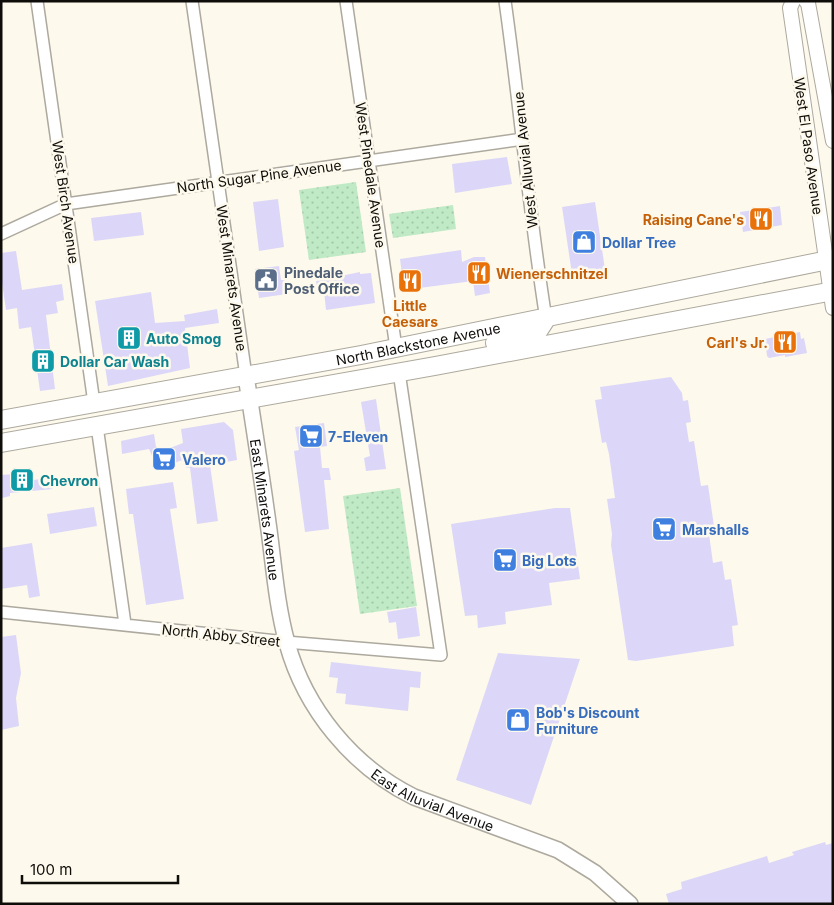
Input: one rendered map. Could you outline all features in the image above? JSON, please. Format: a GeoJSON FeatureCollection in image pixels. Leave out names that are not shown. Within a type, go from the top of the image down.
{"type":"FeatureCollection","features":[{"type":"Feature","properties":{"kind":"main road","name":"North Blackstone Avenue"},"geometry":{"type":"LineString","coordinates":[[1,420],[396,348],[829,260]]}},
{"type":"Feature","properties":{"kind":"main road"},"geometry":{"type":"LineString","coordinates":[[546,345],[547,334],[551,331],[612,317],[675,292]]}},
{"type":"Feature","properties":{"kind":"main road","name":"North Blackstone Avenue"},"geometry":{"type":"LineString","coordinates":[[1,443],[546,345],[832,297]]}},
{"type":"Feature","properties":{"kind":"main road"},"geometry":{"type":"LineString","coordinates":[[435,366],[445,352],[536,333],[546,319]]}},
{"type":"Feature","properties":{"kind":"main road","name":"East Minarets Avenue"},"geometry":{"type":"LineString","coordinates":[[246,376],[286,642]]}},
{"type":"Feature","properties":{"kind":"main road","name":"East Alluvial Avenue"},"geometry":{"type":"LineString","coordinates":[[286,642],[302,683],[317,709],[342,743],[366,767],[395,788],[414,797],[558,850],[595,873],[630,904]]}},
{"type":"Feature","properties":{"kind":"street","name":"West Birch Avenue"},"geometry":{"type":"LineString","coordinates":[[36,1],[94,403]]}},
{"type":"Feature","properties":{"kind":"street","name":"West Minarets Avenue"},"geometry":{"type":"LineString","coordinates":[[192,1],[246,376]]}},
{"type":"Feature","properties":{"kind":"street","name":"West Pinedale Avenue"},"geometry":{"type":"LineString","coordinates":[[346,1],[396,348]]}},
{"type":"Feature","properties":{"kind":"street","name":"West Alluvial Avenue"},"geometry":{"type":"LineString","coordinates":[[505,1],[523,139],[532,230],[546,319]]}},
{"type":"Feature","properties":{"kind":"street","name":"West El Paso Avenue"},"geometry":{"type":"LineString","coordinates":[[793,1],[790,8],[829,260],[832,297]]}},
{"type":"Feature","properties":{"kind":"street","name":"West El Paso Avenue"},"geometry":{"type":"LineString","coordinates":[[806,1],[808,3],[833,141]]}},
{"type":"Feature","properties":{"kind":"street","name":"North Sugar Pine Avenue"},"geometry":{"type":"LineString","coordinates":[[1,234],[66,204],[523,139]]}},
{"type":"Feature","properties":{"kind":"street","name":"North Abby Street"},"geometry":{"type":"LineString","coordinates":[[1,612],[286,642],[441,655],[400,372]]}},
{"type":"Feature","properties":{"kind":"street"},"geometry":{"type":"LineString","coordinates":[[98,426],[125,624]]}},
{"type":"Feature","properties":{"kind":"green space"},"geometry":{"type":"Polygon","coordinates":[[[356,182],[366,252],[309,260],[299,190],[356,182]]]}},
{"type":"Feature","properties":{"kind":"green space"},"geometry":{"type":"Polygon","coordinates":[[[453,205],[456,229],[393,238],[389,214],[453,205]]]}},
{"type":"Feature","properties":{"kind":"green space"},"geometry":{"type":"Polygon","coordinates":[[[400,488],[417,606],[360,614],[343,496],[400,488]]]}},
{"type":"Feature","properties":{"kind":"building"},"geometry":{"type":"Polygon","coordinates":[[[507,157],[512,184],[455,193],[452,164],[507,157]]]}},
{"type":"Feature","properties":{"kind":"building"},"geometry":{"type":"Polygon","coordinates":[[[278,199],[284,247],[259,251],[253,202],[278,199]]]}},
{"type":"Feature","properties":{"kind":"building","name":"Dollar Tree"},"geometry":{"type":"Polygon","coordinates":[[[595,202],[606,276],[573,281],[562,207],[595,202]]]}},
{"type":"Feature","properties":{"kind":"building","name":"Raising Cane's"},"geometry":{"type":"Polygon","coordinates":[[[780,206],[782,225],[743,232],[740,212],[780,206]]]}},
{"type":"Feature","properties":{"kind":"building"},"geometry":{"type":"Polygon","coordinates":[[[141,212],[144,235],[94,241],[91,218],[141,212]]]}},
{"type":"Feature","properties":{"kind":"building"},"geometry":{"type":"Polygon","coordinates":[[[461,250],[462,262],[474,257],[485,257],[490,293],[475,296],[473,281],[404,290],[400,259],[461,250]]]}},
{"type":"Feature","properties":{"kind":"building"},"geometry":{"type":"Polygon","coordinates":[[[16,251],[22,290],[62,284],[64,300],[56,302],[58,313],[46,315],[55,389],[40,391],[31,327],[19,329],[17,308],[6,310],[1,276],[1,253],[16,251]]]}},
{"type":"Feature","properties":{"kind":"building"},"geometry":{"type":"Polygon","coordinates":[[[279,266],[281,280],[285,280],[287,294],[259,298],[255,269],[279,266]]]}},
{"type":"Feature","properties":{"kind":"building"},"geometry":{"type":"Polygon","coordinates":[[[360,272],[360,274],[371,273],[375,303],[326,310],[324,291],[318,292],[316,281],[360,272]]]}},
{"type":"Feature","properties":{"kind":"building","name":"Auto Smog"},"geometry":{"type":"Polygon","coordinates":[[[151,292],[155,323],[185,321],[184,315],[217,309],[219,323],[185,328],[190,368],[108,386],[95,301],[151,292]]]}},
{"type":"Feature","properties":{"kind":"building","name":"Carl's Jr."},"geometry":{"type":"Polygon","coordinates":[[[800,332],[801,339],[804,338],[807,353],[785,357],[785,355],[769,358],[767,356],[765,339],[800,332]]]}},
{"type":"Feature","properties":{"kind":"building"},"geometry":{"type":"Polygon","coordinates":[[[671,377],[682,393],[683,401],[688,400],[691,422],[686,423],[689,442],[694,441],[701,486],[708,485],[714,526],[708,527],[713,563],[722,561],[725,580],[731,579],[738,625],[732,626],[734,646],[636,661],[628,660],[611,545],[612,534],[607,499],[615,498],[609,454],[606,442],[602,443],[595,400],[602,399],[600,387],[671,377]]]}},
{"type":"Feature","properties":{"kind":"building"},"geometry":{"type":"Polygon","coordinates":[[[376,399],[386,469],[366,471],[364,458],[370,456],[361,402],[376,399]]]}},
{"type":"Feature","properties":{"kind":"building"},"geometry":{"type":"Polygon","coordinates":[[[224,422],[233,430],[237,460],[210,465],[218,521],[197,524],[190,468],[186,468],[185,459],[158,469],[149,449],[122,454],[121,441],[154,434],[157,453],[183,443],[181,429],[224,422]]]}},
{"type":"Feature","properties":{"kind":"building"},"geometry":{"type":"Polygon","coordinates":[[[324,423],[327,446],[320,447],[322,468],[329,468],[331,480],[324,480],[329,529],[305,532],[294,451],[299,450],[295,427],[324,423]]]}},
{"type":"Feature","properties":{"kind":"building"},"geometry":{"type":"Polygon","coordinates":[[[26,468],[28,481],[40,479],[40,482],[52,481],[53,489],[10,493],[10,496],[2,498],[1,475],[14,474],[14,470],[26,468]]]}},
{"type":"Feature","properties":{"kind":"building"},"geometry":{"type":"Polygon","coordinates":[[[173,482],[177,508],[170,509],[184,599],[146,605],[133,514],[129,514],[126,489],[173,482]]]}},
{"type":"Feature","properties":{"kind":"building"},"geometry":{"type":"Polygon","coordinates":[[[94,507],[97,526],[50,534],[47,514],[94,507]]]}},
{"type":"Feature","properties":{"kind":"building"},"geometry":{"type":"Polygon","coordinates":[[[555,508],[570,508],[580,579],[549,583],[552,605],[505,612],[506,624],[478,628],[477,615],[465,616],[451,524],[555,508]]]}},
{"type":"Feature","properties":{"kind":"building"},"geometry":{"type":"Polygon","coordinates":[[[32,543],[40,596],[29,598],[27,585],[1,589],[1,548],[32,543]]]}},
{"type":"Feature","properties":{"kind":"building"},"geometry":{"type":"Polygon","coordinates":[[[416,607],[420,636],[398,639],[396,622],[389,623],[387,612],[416,607]]]}},
{"type":"Feature","properties":{"kind":"building"},"geometry":{"type":"Polygon","coordinates":[[[16,635],[21,673],[16,698],[19,726],[1,730],[1,637],[16,635]]]}},
{"type":"Feature","properties":{"kind":"building","name":"Bob's Discount Furniture"},"geometry":{"type":"Polygon","coordinates":[[[498,653],[580,659],[531,805],[456,780],[498,653]]]}},
{"type":"Feature","properties":{"kind":"building"},"geometry":{"type":"Polygon","coordinates":[[[331,662],[421,672],[420,688],[410,687],[408,711],[345,704],[346,694],[336,693],[338,678],[329,677],[331,662]]]}},
{"type":"Feature","properties":{"kind":"building"},"geometry":{"type":"Polygon","coordinates":[[[825,842],[826,845],[833,843],[833,904],[669,904],[666,894],[682,889],[681,882],[767,856],[769,863],[794,855],[792,852],[825,842]]]}},
{"type":"Feature","properties":{"kind":"place","name":"Raising Cane's"},"geometry":{"type":"Point","coordinates":[761,219]}},
{"type":"Feature","properties":{"kind":"place","name":"Dollar Tree"},"geometry":{"type":"Point","coordinates":[584,242]}},
{"type":"Feature","properties":{"kind":"place","name":"Wienerschnitzel"},"geometry":{"type":"Point","coordinates":[479,273]}},
{"type":"Feature","properties":{"kind":"place","name":"Pinedale Post Office"},"geometry":{"type":"Point","coordinates":[266,280]}},
{"type":"Feature","properties":{"kind":"place","name":"Little Caesars"},"geometry":{"type":"Point","coordinates":[410,281]}},
{"type":"Feature","properties":{"kind":"place","name":"Auto Smog"},"geometry":{"type":"Point","coordinates":[129,338]}},
{"type":"Feature","properties":{"kind":"place","name":"Carl's Jr."},"geometry":{"type":"Point","coordinates":[785,342]}},
{"type":"Feature","properties":{"kind":"place","name":"Dollar Car Wash"},"geometry":{"type":"Point","coordinates":[43,361]}},
{"type":"Feature","properties":{"kind":"place","name":"7-Eleven"},"geometry":{"type":"Point","coordinates":[311,436]}},
{"type":"Feature","properties":{"kind":"place","name":"Valero"},"geometry":{"type":"Point","coordinates":[164,459]}},
{"type":"Feature","properties":{"kind":"place","name":"Chevron"},"geometry":{"type":"Point","coordinates":[22,480]}},
{"type":"Feature","properties":{"kind":"place","name":"Marshalls"},"geometry":{"type":"Point","coordinates":[664,529]}},
{"type":"Feature","properties":{"kind":"place","name":"Big Lots"},"geometry":{"type":"Point","coordinates":[505,560]}},
{"type":"Feature","properties":{"kind":"place","name":"Bob's Discount Furniture"},"geometry":{"type":"Point","coordinates":[518,720]}}]}
